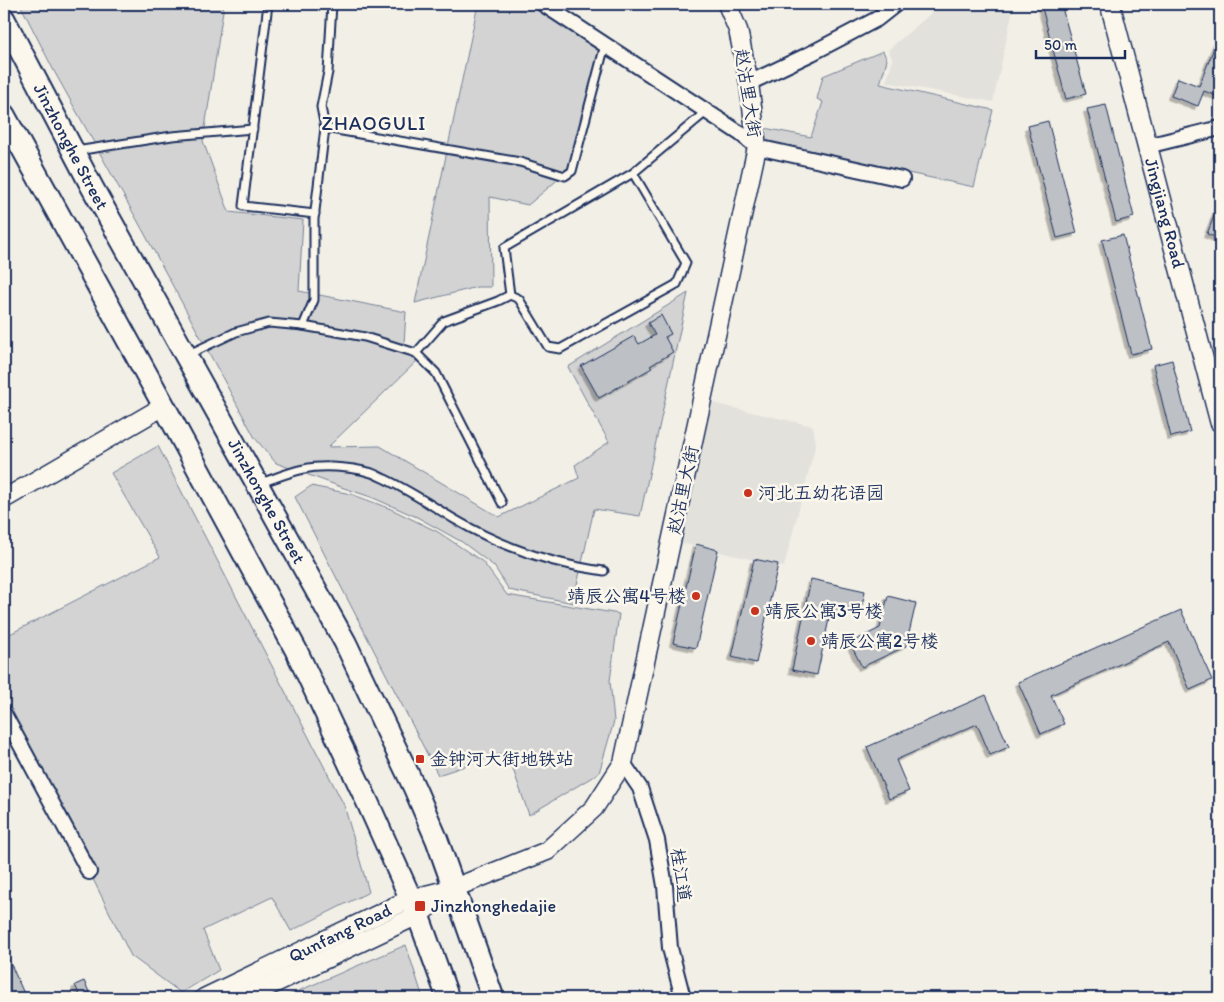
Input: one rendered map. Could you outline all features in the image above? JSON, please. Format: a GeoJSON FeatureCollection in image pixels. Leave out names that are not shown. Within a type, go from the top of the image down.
{"type":"FeatureCollection","features":[{"type":"Feature","properties":{"kind":"main road","name":"Jingjiang Road"},"geometry":{"type":"LineString","coordinates":[[1110,4],[1153,144],[1167,170],[1220,380]]}},
{"type":"Feature","properties":{"kind":"main road","name":"Jingjiang Road"},"geometry":{"type":"LineString","coordinates":[[1122,4],[1153,144],[1220,422]]}},
{"type":"Feature","properties":{"kind":"main road","name":"Jinzhonghe Street"},"geometry":{"type":"LineString","coordinates":[[4,19],[73,151],[345,642],[437,840],[493,998]]}},
{"type":"Feature","properties":{"kind":"main road"},"geometry":{"type":"LineString","coordinates":[[4,115],[296,650],[367,801],[414,907],[448,998]]}},
{"type":"Feature","properties":{"kind":"street"},"geometry":{"type":"LineString","coordinates":[[543,4],[707,111],[757,147],[902,179]]}},
{"type":"Feature","properties":{"kind":"street","name":"赵沽里大街"},"geometry":{"type":"LineString","coordinates":[[454,888],[547,851],[594,808],[623,763],[757,147],[749,83],[738,30],[727,4]]}},
{"type":"Feature","properties":{"kind":"street"},"geometry":{"type":"LineString","coordinates":[[749,83],[877,19],[896,4]]}},
{"type":"Feature","properties":{"kind":"street"},"geometry":{"type":"LineString","coordinates":[[1153,144],[1220,128]]}},
{"type":"Feature","properties":{"kind":"street"},"geometry":{"type":"LineString","coordinates":[[4,499],[164,406]]}},
{"type":"Feature","properties":{"kind":"street"},"geometry":{"type":"LineString","coordinates":[[4,714],[89,872]]}},
{"type":"Feature","properties":{"kind":"street","name":"桂江道"},"geometry":{"type":"LineString","coordinates":[[623,763],[640,788],[657,840],[665,886],[670,948],[682,998]]}},
{"type":"Feature","properties":{"kind":"street","name":"Qunfang Road"},"geometry":{"type":"LineString","coordinates":[[204,998],[454,888]]}},
{"type":"Feature","properties":{"kind":"street","name":"Qunfang Road"},"geometry":{"type":"LineString","coordinates":[[244,998],[414,907]]}},
{"type":"Feature","properties":{"kind":"lane"},"geometry":{"type":"LineString","coordinates":[[268,4],[243,206],[315,214]]}},
{"type":"Feature","properties":{"kind":"lane"},"geometry":{"type":"LineString","coordinates":[[303,326],[314,300],[315,214],[325,128],[321,107],[328,72],[332,4]]}},
{"type":"Feature","properties":{"kind":"lane"},"geometry":{"type":"LineString","coordinates":[[325,128],[520,162],[565,176],[572,171],[605,44]]}},
{"type":"Feature","properties":{"kind":"lane"},"geometry":{"type":"LineString","coordinates":[[510,295],[504,248],[633,173],[707,111]]}},
{"type":"Feature","properties":{"kind":"lane"},"geometry":{"type":"LineString","coordinates":[[73,151],[172,136],[253,129]]}},
{"type":"Feature","properties":{"kind":"lane"},"geometry":{"type":"LineString","coordinates":[[416,353],[444,321],[510,295],[518,298],[548,347],[560,349],[677,284],[686,263],[633,173]]}},
{"type":"Feature","properties":{"kind":"lane"},"geometry":{"type":"LineString","coordinates":[[186,355],[236,332],[269,324],[303,326],[365,337],[416,353],[436,373],[502,503]]}},
{"type":"Feature","properties":{"kind":"lane"},"geometry":{"type":"LineString","coordinates":[[258,484],[305,469],[335,467],[369,472],[428,502],[485,536],[514,549],[550,561],[604,571]]}},
{"type":"Feature","properties":{"kind":"shaded area"},"geometry":{"type":"Polygon","coordinates":[[[20,4],[224,4],[203,141],[229,212],[303,220],[299,291],[406,312],[404,344],[417,361],[328,447],[380,446],[499,517],[579,478],[575,465],[609,442],[568,367],[688,293],[640,516],[594,509],[573,603],[509,590],[494,566],[462,542],[417,517],[371,497],[276,463],[255,438],[54,71],[20,4]]]}},
{"type":"Feature","properties":{"kind":"shaded area"},"geometry":{"type":"Polygon","coordinates":[[[478,4],[530,4],[599,51],[569,170],[528,205],[490,197],[491,287],[477,287],[415,303],[478,4]]]}},
{"type":"Feature","properties":{"kind":"shaded area"},"geometry":{"type":"Polygon","coordinates":[[[942,4],[1014,4],[993,102],[886,82],[893,60],[888,50],[942,4]]]}},
{"type":"Feature","properties":{"kind":"shaded area"},"geometry":{"type":"Polygon","coordinates":[[[883,51],[887,60],[880,84],[993,110],[974,187],[767,143],[759,127],[811,137],[823,102],[817,99],[823,76],[883,51]]]}},
{"type":"Feature","properties":{"kind":"shaded area","name":"河北五幼花语园"},"geometry":{"type":"Polygon","coordinates":[[[712,403],[813,426],[816,443],[784,567],[681,543],[712,403]]]}},
{"type":"Feature","properties":{"kind":"shaded area"},"geometry":{"type":"Polygon","coordinates":[[[158,446],[344,805],[369,892],[291,931],[272,897],[203,930],[219,970],[181,993],[131,956],[4,699],[4,637],[160,557],[111,473],[158,446]]]}},
{"type":"Feature","properties":{"kind":"shaded area"},"geometry":{"type":"Polygon","coordinates":[[[311,486],[351,494],[391,509],[438,532],[483,562],[507,595],[619,614],[610,681],[614,721],[599,773],[529,815],[507,752],[438,775],[295,497],[311,486]]]}},
{"type":"Feature","properties":{"kind":"shaded area"},"geometry":{"type":"Polygon","coordinates":[[[406,945],[423,998],[282,998],[406,945]]]}},
{"type":"Feature","properties":{"kind":"building"},"geometry":{"type":"Polygon","coordinates":[[[1041,4],[1061,4],[1086,94],[1066,99],[1041,4]]]}},
{"type":"Feature","properties":{"kind":"building"},"geometry":{"type":"Polygon","coordinates":[[[1220,33],[1220,87],[1217,96],[1204,91],[1198,106],[1171,96],[1178,78],[1199,86],[1220,33]]]}},
{"type":"Feature","properties":{"kind":"building"},"geometry":{"type":"Polygon","coordinates":[[[1106,105],[1134,217],[1116,222],[1087,109],[1106,105]]]}},
{"type":"Feature","properties":{"kind":"building"},"geometry":{"type":"Polygon","coordinates":[[[1048,121],[1077,233],[1057,238],[1028,126],[1048,121]]]}},
{"type":"Feature","properties":{"kind":"building"},"geometry":{"type":"Polygon","coordinates":[[[1220,201],[1220,239],[1207,234],[1220,201]]]}},
{"type":"Feature","properties":{"kind":"building"},"geometry":{"type":"Polygon","coordinates":[[[1123,235],[1152,349],[1131,354],[1102,240],[1123,235]]]}},
{"type":"Feature","properties":{"kind":"building"},"geometry":{"type":"Polygon","coordinates":[[[661,315],[671,334],[665,337],[673,352],[650,366],[652,368],[599,398],[581,366],[634,336],[639,344],[655,335],[648,323],[661,315]]]}},
{"type":"Feature","properties":{"kind":"building"},"geometry":{"type":"Polygon","coordinates":[[[1172,360],[1190,432],[1171,437],[1153,365],[1172,360]]]}},
{"type":"Feature","properties":{"kind":"building","name":"靖辰公寓4号楼"},"geometry":{"type":"Polygon","coordinates":[[[696,544],[718,550],[696,648],[673,643],[696,544]]]}},
{"type":"Feature","properties":{"kind":"building","name":"靖辰公寓3号楼"},"geometry":{"type":"Polygon","coordinates":[[[754,559],[778,564],[756,663],[732,657],[754,559]]]}},
{"type":"Feature","properties":{"kind":"building","name":"靖辰公寓2号楼"},"geometry":{"type":"Polygon","coordinates":[[[811,579],[865,591],[861,611],[832,605],[817,675],[792,670],[811,579]]]}},
{"type":"Feature","properties":{"kind":"building"},"geometry":{"type":"Polygon","coordinates":[[[888,596],[916,603],[906,646],[862,667],[850,643],[880,628],[888,596]]]}},
{"type":"Feature","properties":{"kind":"building"},"geometry":{"type":"Polygon","coordinates":[[[1181,610],[1212,680],[1190,690],[1169,642],[1051,695],[1064,724],[1041,734],[1018,682],[1181,610]]]}},
{"type":"Feature","properties":{"kind":"building"},"geometry":{"type":"Polygon","coordinates":[[[986,695],[1009,747],[990,755],[977,724],[896,760],[909,791],[889,799],[867,747],[986,695]]]}},
{"type":"Feature","properties":{"kind":"building"},"geometry":{"type":"Polygon","coordinates":[[[4,949],[26,998],[4,998],[4,949]]]}},
{"type":"Feature","properties":{"kind":"building"},"geometry":{"type":"Polygon","coordinates":[[[84,981],[92,998],[81,998],[75,985],[84,981]]]}},
{"type":"Feature","properties":{"kind":"place","name":"河北五幼花语园"},"geometry":{"type":"Point","coordinates":[748,493]}},
{"type":"Feature","properties":{"kind":"place","name":"靖辰公寓4号楼"},"geometry":{"type":"Point","coordinates":[696,596]}},
{"type":"Feature","properties":{"kind":"place","name":"靖辰公寓3号楼"},"geometry":{"type":"Point","coordinates":[755,611]}},
{"type":"Feature","properties":{"kind":"place","name":"靖辰公寓2号楼"},"geometry":{"type":"Point","coordinates":[811,641]}},
{"type":"Feature","properties":{"kind":"place","name":"金钟河大街地铁站"},"geometry":{"type":"Point","coordinates":[420,759]}},
{"type":"Feature","properties":{"kind":"place","name":"Jinzhonghedajie"},"geometry":{"type":"Point","coordinates":[420,906]}},
{"type":"Feature","properties":{"kind":"district","name":"ZHAOGULI"},"geometry":{"type":"Point","coordinates":[374,123]}}]}
